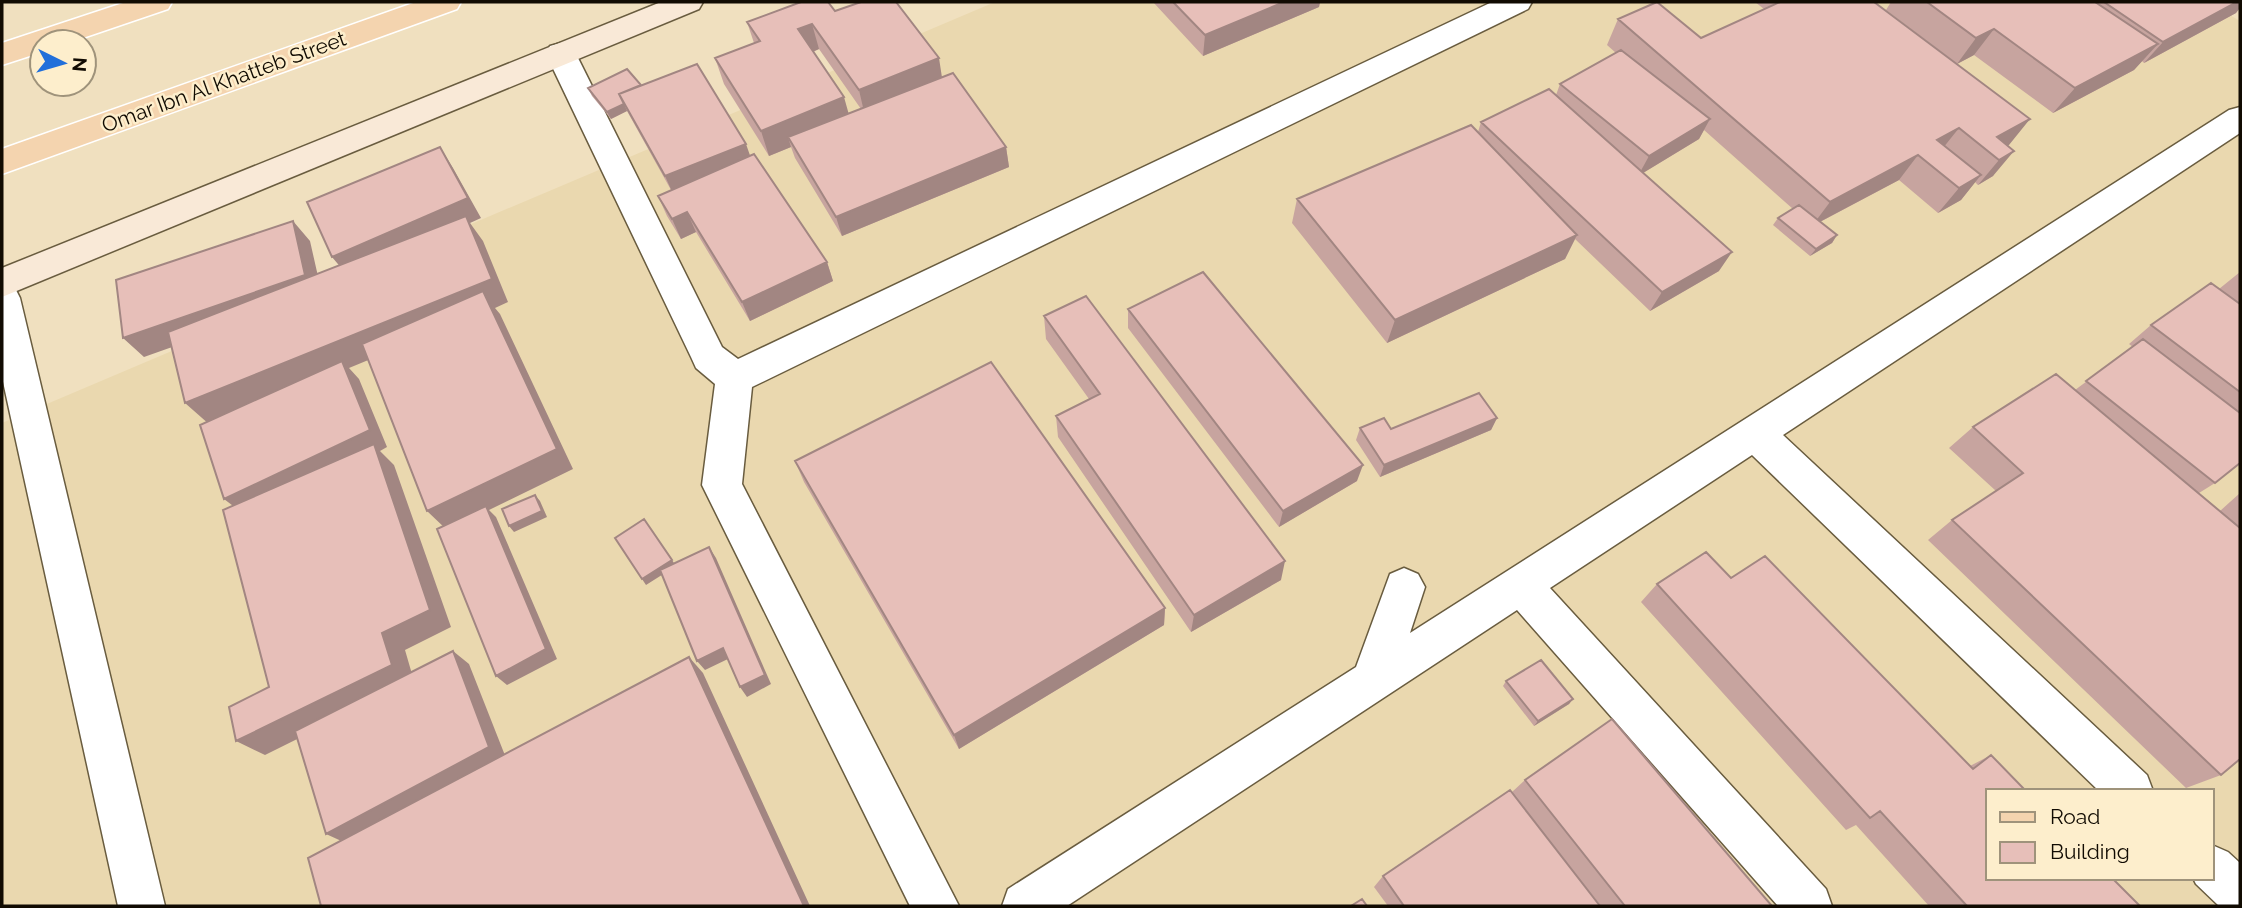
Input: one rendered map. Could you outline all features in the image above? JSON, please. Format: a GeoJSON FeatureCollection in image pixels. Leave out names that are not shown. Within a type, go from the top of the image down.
{"type":"FeatureCollection","features":[{"type":"Feature","properties":{"kind":"main road"},"geometry":{"type":"LineString","coordinates":[[2,54],[157,2]]}},
{"type":"Feature","properties":{"kind":"main road","name":"Omar Ibn Al Khatteb Street"},"geometry":{"type":"LineString","coordinates":[[2,162],[446,2]]}},
{"type":"Feature","properties":{"kind":"street"},"geometry":{"type":"LineString","coordinates":[[2,283],[688,2]]}},
{"type":"Feature","properties":{"kind":"street"},"geometry":{"type":"LineString","coordinates":[[734,378],[1517,2]]}},
{"type":"Feature","properties":{"kind":"street"},"geometry":{"type":"LineString","coordinates":[[561,54],[709,357],[734,378]]}},
{"type":"Feature","properties":{"kind":"street"},"geometry":{"type":"LineString","coordinates":[[1026,906],[2240,118]]}},
{"type":"Feature","properties":{"kind":"street"},"geometry":{"type":"LineString","coordinates":[[2,298],[142,906]]}},
{"type":"Feature","properties":{"kind":"street"},"geometry":{"type":"LineString","coordinates":[[734,378],[722,485],[935,906]]}},
{"type":"Feature","properties":{"kind":"street"},"geometry":{"type":"LineString","coordinates":[[1755,433],[2129,789]]}},
{"type":"Feature","properties":{"kind":"street"},"geometry":{"type":"LineString","coordinates":[[1521,585],[1809,906]]}},
{"type":"Feature","properties":{"kind":"street"},"geometry":{"type":"LineString","coordinates":[[1373,681],[1404,587]]}},
{"type":"Feature","properties":{"kind":"street"},"geometry":{"type":"LineString","coordinates":[[2214,870],[2240,894]]}},
{"type":"Feature","properties":{"kind":"shaded area"},"geometry":{"type":"Polygon","coordinates":[[[995,2],[2208,2],[2240,21],[2240,906],[2,906],[2,423],[995,2]]]}},
{"type":"Feature","properties":{"kind":"building"},"geometry":{"type":"Polygon","coordinates":[[[801,2],[828,2],[835,11],[861,2],[896,2],[939,58],[859,90],[812,24],[798,29],[844,97],[761,131],[715,58],[760,41],[747,22],[801,2]]]}},
{"type":"Feature","properties":{"kind":"building"},"geometry":{"type":"Polygon","coordinates":[[[1173,2],[1284,2],[1205,35],[1173,2]]]}},
{"type":"Feature","properties":{"kind":"building"},"geometry":{"type":"Polygon","coordinates":[[[1657,2],[1701,38],[1780,2],[1874,2],[2030,119],[1997,137],[2014,151],[1999,160],[1959,128],[1937,140],[1981,175],[1959,188],[1918,155],[1830,202],[1618,19],[1657,2]]]}},
{"type":"Feature","properties":{"kind":"building"},"geometry":{"type":"Polygon","coordinates":[[[1927,2],[2095,2],[2158,44],[2075,88],[1994,29],[1976,38],[1927,2]]]}},
{"type":"Feature","properties":{"kind":"building"},"geometry":{"type":"Polygon","coordinates":[[[2104,2],[2237,2],[2163,42],[2104,2]]]}},
{"type":"Feature","properties":{"kind":"building"},"geometry":{"type":"Polygon","coordinates":[[[1621,50],[1710,119],[1649,156],[1560,84],[1621,50]]]}},
{"type":"Feature","properties":{"kind":"building"},"geometry":{"type":"Polygon","coordinates":[[[697,64],[746,144],[665,176],[619,94],[697,64]]]}},
{"type":"Feature","properties":{"kind":"building"},"geometry":{"type":"Polygon","coordinates":[[[627,69],[641,85],[619,94],[624,104],[607,112],[588,88],[627,69]]]}},
{"type":"Feature","properties":{"kind":"building"},"geometry":{"type":"Polygon","coordinates":[[[953,73],[1006,147],[836,217],[788,137],[953,73]]]}},
{"type":"Feature","properties":{"kind":"building"},"geometry":{"type":"Polygon","coordinates":[[[1549,89],[1732,252],[1662,292],[1481,122],[1549,89]]]}},
{"type":"Feature","properties":{"kind":"building"},"geometry":{"type":"Polygon","coordinates":[[[1471,125],[1577,235],[1395,320],[1297,199],[1471,125]]]}},
{"type":"Feature","properties":{"kind":"building"},"geometry":{"type":"Polygon","coordinates":[[[440,147],[468,198],[332,257],[307,202],[440,147]]]}},
{"type":"Feature","properties":{"kind":"building"},"geometry":{"type":"Polygon","coordinates":[[[754,154],[827,262],[742,302],[687,212],[672,219],[658,196],[754,154]]]}},
{"type":"Feature","properties":{"kind":"building"},"geometry":{"type":"Polygon","coordinates":[[[1799,205],[1837,235],[1816,249],[1778,218],[1799,205]]]}},
{"type":"Feature","properties":{"kind":"building"},"geometry":{"type":"Polygon","coordinates":[[[466,216],[492,279],[185,403],[168,332],[466,216]]]}},
{"type":"Feature","properties":{"kind":"building"},"geometry":{"type":"Polygon","coordinates":[[[293,221],[305,275],[123,338],[116,280],[293,221]]]}},
{"type":"Feature","properties":{"kind":"building"},"geometry":{"type":"Polygon","coordinates":[[[1203,272],[1363,465],[1283,511],[1128,309],[1203,272]]]}},
{"type":"Feature","properties":{"kind":"building"},"geometry":{"type":"Polygon","coordinates":[[[2211,283],[2240,304],[2240,392],[2151,325],[2211,283]]]}},
{"type":"Feature","properties":{"kind":"building"},"geometry":{"type":"Polygon","coordinates":[[[483,291],[557,449],[427,511],[362,344],[483,291]]]}},
{"type":"Feature","properties":{"kind":"building"},"geometry":{"type":"Polygon","coordinates":[[[1086,296],[1285,561],[1194,615],[1056,416],[1100,394],[1044,316],[1086,296]]]}},
{"type":"Feature","properties":{"kind":"building"},"geometry":{"type":"Polygon","coordinates":[[[2143,339],[2240,413],[2240,463],[2215,483],[2086,381],[2143,339]]]}},
{"type":"Feature","properties":{"kind":"building"},"geometry":{"type":"Polygon","coordinates":[[[342,361],[370,430],[224,499],[200,425],[342,361]]]}},
{"type":"Feature","properties":{"kind":"building"},"geometry":{"type":"Polygon","coordinates":[[[991,362],[1165,608],[954,735],[795,461],[991,362]]]}},
{"type":"Feature","properties":{"kind":"building"},"geometry":{"type":"Polygon","coordinates":[[[2056,374],[2240,528],[2240,759],[2221,775],[1952,520],[2023,473],[1973,427],[2056,374]]]}},
{"type":"Feature","properties":{"kind":"building"},"geometry":{"type":"Polygon","coordinates":[[[1479,393],[1497,418],[1384,465],[1360,428],[1384,418],[1391,429],[1479,393]]]}},
{"type":"Feature","properties":{"kind":"building"},"geometry":{"type":"Polygon","coordinates":[[[374,444],[430,610],[382,633],[392,665],[236,741],[229,707],[269,687],[223,510],[374,444]]]}},
{"type":"Feature","properties":{"kind":"building"},"geometry":{"type":"Polygon","coordinates":[[[535,495],[542,511],[509,526],[502,509],[535,495]]]}},
{"type":"Feature","properties":{"kind":"building"},"geometry":{"type":"Polygon","coordinates":[[[486,506],[546,649],[496,676],[437,529],[486,506]]]}},
{"type":"Feature","properties":{"kind":"building"},"geometry":{"type":"Polygon","coordinates":[[[644,519],[672,560],[642,579],[615,538],[644,519]]]}},
{"type":"Feature","properties":{"kind":"building"},"geometry":{"type":"Polygon","coordinates":[[[709,547],[765,675],[740,687],[723,648],[697,661],[660,570],[709,547]]]}},
{"type":"Feature","properties":{"kind":"building"},"geometry":{"type":"Polygon","coordinates":[[[1706,552],[1731,578],[1765,556],[1973,769],[1991,755],[2024,789],[1986,789],[1986,880],[2114,880],[2140,906],[1967,906],[1880,811],[1870,818],[1657,584],[1706,552]]]}},
{"type":"Feature","properties":{"kind":"building"},"geometry":{"type":"Polygon","coordinates":[[[453,651],[489,747],[326,834],[295,731],[453,651]]]}},
{"type":"Feature","properties":{"kind":"building"},"geometry":{"type":"Polygon","coordinates":[[[689,657],[804,906],[321,906],[308,858],[689,657]]]}},
{"type":"Feature","properties":{"kind":"building"},"geometry":{"type":"Polygon","coordinates":[[[1541,660],[1573,699],[1538,721],[1506,681],[1541,660]]]}},
{"type":"Feature","properties":{"kind":"building"},"geometry":{"type":"Polygon","coordinates":[[[1612,719],[1772,906],[1625,906],[1525,780],[1612,719]]]}},
{"type":"Feature","properties":{"kind":"building"},"geometry":{"type":"Polygon","coordinates":[[[1510,790],[1600,906],[1404,906],[1383,876],[1510,790]]]}},
{"type":"Feature","properties":{"kind":"building"},"geometry":{"type":"Polygon","coordinates":[[[1362,899],[1367,906],[1351,906],[1362,899]]]}}]}
